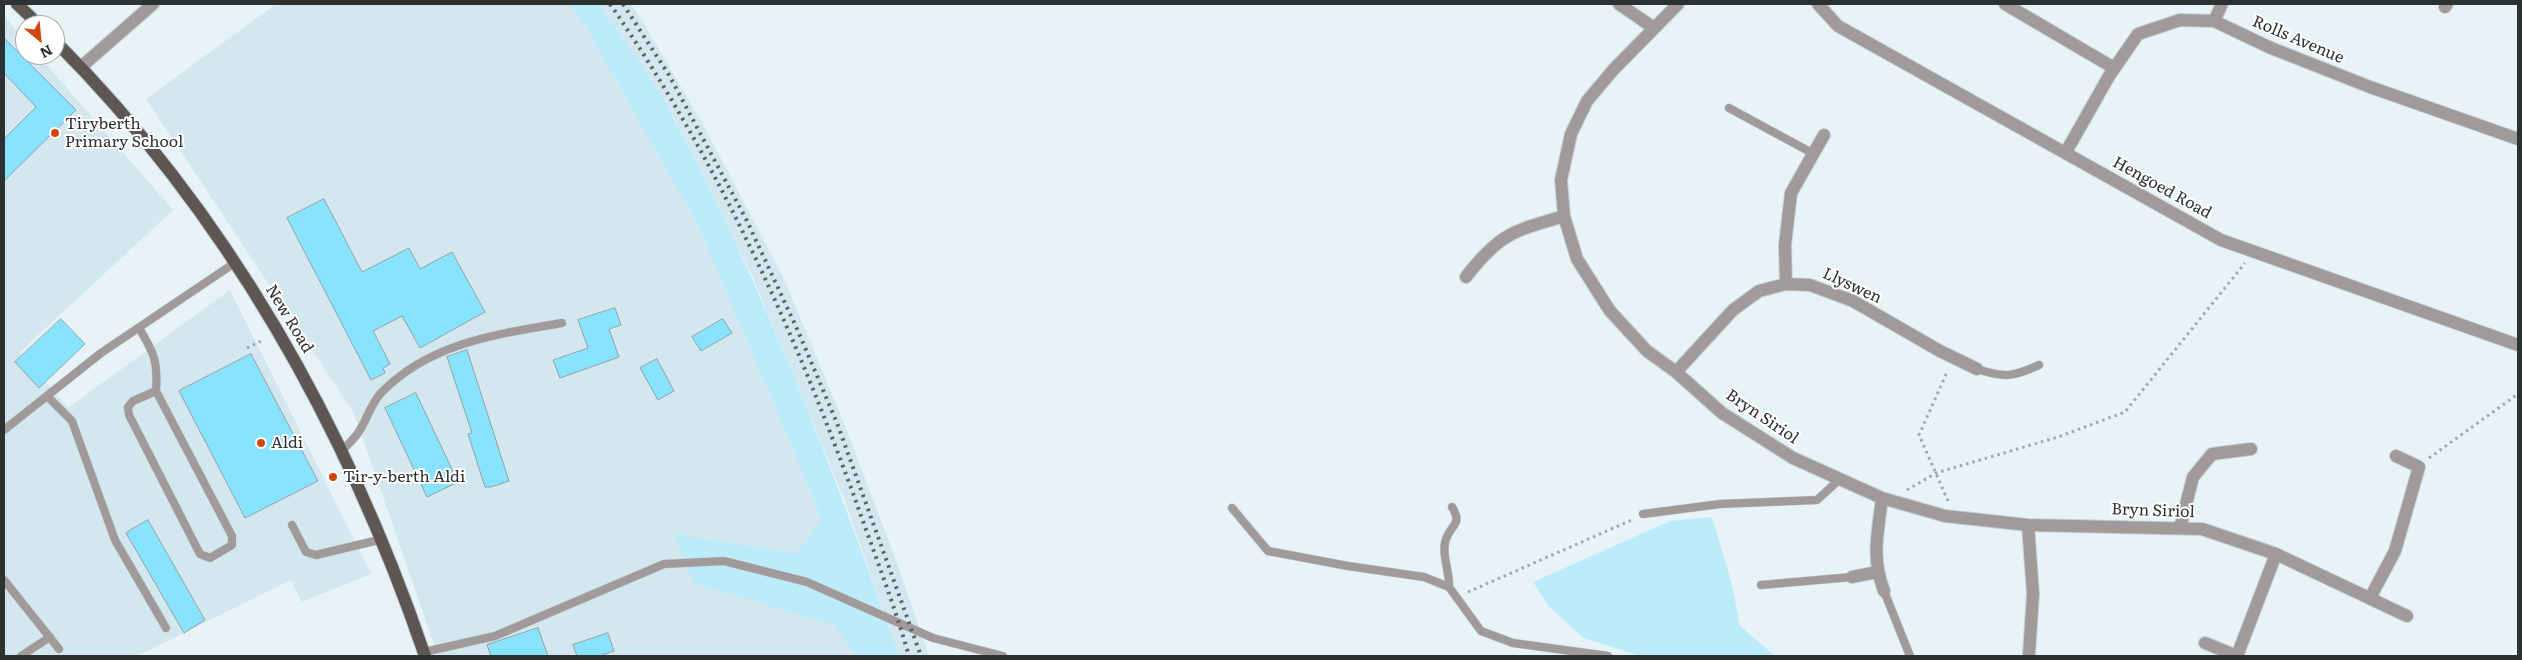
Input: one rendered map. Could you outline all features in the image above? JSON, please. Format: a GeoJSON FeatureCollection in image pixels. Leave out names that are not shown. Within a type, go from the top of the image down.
{"type":"FeatureCollection","features":[{"type":"Feature","properties":{"kind":"main road"},"geometry":{"type":"LineString","coordinates":[[17,4],[28,15]]}},
{"type":"Feature","properties":{"kind":"main road","name":"New Road"},"geometry":{"type":"LineString","coordinates":[[65,52],[81,67],[169,169],[236,262],[296,360],[343,450],[383,539],[425,654]]}},
{"type":"Feature","properties":{"kind":"street"},"geometry":{"type":"LineString","coordinates":[[81,67],[153,4]]}},
{"type":"Feature","properties":{"kind":"street"},"geometry":{"type":"LineString","coordinates":[[1619,4],[1654,28]]}},
{"type":"Feature","properties":{"kind":"street","name":"Bryn Siriol"},"geometry":{"type":"LineString","coordinates":[[1678,4],[1614,69],[1587,101],[1571,134],[1561,180],[1564,216],[1577,259],[1610,311],[1647,351],[1676,372],[1722,413],[1793,458],[1885,499],[1955,517],[2028,525],[2202,528],[2276,554],[2407,616]]}},
{"type":"Feature","properties":{"kind":"street","name":"Hengoed Road"},"geometry":{"type":"LineString","coordinates":[[1818,4],[1838,26],[2222,240],[2518,344]]}},
{"type":"Feature","properties":{"kind":"street"},"geometry":{"type":"LineString","coordinates":[[2005,4],[2114,68]]}},
{"type":"Feature","properties":{"kind":"street"},"geometry":{"type":"LineString","coordinates":[[2214,20],[2222,4]]}},
{"type":"Feature","properties":{"kind":"street","name":"Rolls Avenue"},"geometry":{"type":"LineString","coordinates":[[2066,152],[2114,68],[2138,34],[2180,20],[2214,20],[2280,52],[2370,87],[2518,139]]}},
{"type":"Feature","properties":{"kind":"street"},"geometry":{"type":"LineString","coordinates":[[1786,284],[1786,245],[1791,193],[1824,135]]}},
{"type":"Feature","properties":{"kind":"street"},"geometry":{"type":"LineString","coordinates":[[1466,277],[1486,252],[1502,239],[1520,228],[1564,216]]}},
{"type":"Feature","properties":{"kind":"street","name":"Llyswen"},"geometry":{"type":"LineString","coordinates":[[1676,372],[1732,310],[1759,291],[1786,284],[1810,284],[1853,302],[1977,369]]}},
{"type":"Feature","properties":{"kind":"street"},"geometry":{"type":"LineString","coordinates":[[2180,528],[2193,478],[2212,454],[2251,449]]}},
{"type":"Feature","properties":{"kind":"street"},"geometry":{"type":"LineString","coordinates":[[2370,598],[2395,551],[2419,467],[2396,456]]}},
{"type":"Feature","properties":{"kind":"street"},"geometry":{"type":"LineString","coordinates":[[1884,591],[1877,572],[1875,559],[1885,499]]}},
{"type":"Feature","properties":{"kind":"street"},"geometry":{"type":"LineString","coordinates":[[2028,525],[2033,594],[2029,654]]}},
{"type":"Feature","properties":{"kind":"street"},"geometry":{"type":"LineString","coordinates":[[2205,643],[2237,656],[2276,554]]}},
{"type":"Feature","properties":{"kind":"street"},"geometry":{"type":"LineString","coordinates":[[1852,577],[1877,572]]}},
{"type":"Feature","properties":{"kind":"lane"},"geometry":{"type":"LineString","coordinates":[[1729,108],[1814,154]]}},
{"type":"Feature","properties":{"kind":"lane"},"geometry":{"type":"LineString","coordinates":[[4,430],[101,353],[236,262]]}},
{"type":"Feature","properties":{"kind":"lane"},"geometry":{"type":"LineString","coordinates":[[343,450],[358,434],[370,408],[380,394],[423,360],[488,336],[562,323]]}},
{"type":"Feature","properties":{"kind":"lane"},"geometry":{"type":"LineString","coordinates":[[139,328],[154,353],[158,373],[156,391],[232,536],[232,545],[210,558],[200,554],[129,415],[128,407],[133,401],[156,391]]}},
{"type":"Feature","properties":{"kind":"lane"},"geometry":{"type":"LineString","coordinates":[[1977,369],[2007,376],[2019,374],[2039,365]]}},
{"type":"Feature","properties":{"kind":"lane"},"geometry":{"type":"LineString","coordinates":[[47,396],[72,421],[115,540],[166,628]]}},
{"type":"Feature","properties":{"kind":"lane"},"geometry":{"type":"LineString","coordinates":[[1644,514],[1720,504],[1817,500],[1840,480]]}},
{"type":"Feature","properties":{"kind":"lane"},"geometry":{"type":"LineString","coordinates":[[1452,507],[1458,516],[1446,537],[1444,546],[1449,587],[1481,631],[1513,642],[1608,656]]}},
{"type":"Feature","properties":{"kind":"lane"},"geometry":{"type":"LineString","coordinates":[[1232,508],[1268,550],[1348,566],[1424,577],[1449,587]]}},
{"type":"Feature","properties":{"kind":"lane"},"geometry":{"type":"LineString","coordinates":[[292,525],[306,552],[316,555],[383,539]]}},
{"type":"Feature","properties":{"kind":"lane"},"geometry":{"type":"LineString","coordinates":[[425,654],[495,636],[664,564],[724,561],[807,582],[933,638],[1003,656]]}},
{"type":"Feature","properties":{"kind":"lane"},"geometry":{"type":"LineString","coordinates":[[1761,585],[1852,577]]}},
{"type":"Feature","properties":{"kind":"lane"},"geometry":{"type":"LineString","coordinates":[[4,580],[59,649]]}},
{"type":"Feature","properties":{"kind":"lane"},"geometry":{"type":"LineString","coordinates":[[1884,591],[1910,656]]}},
{"type":"Feature","properties":{"kind":"lane"},"geometry":{"type":"LineString","coordinates":[[21,656],[50,637]]}},
{"type":"Feature","properties":{"kind":"path"},"geometry":{"type":"LineString","coordinates":[[1885,499],[1936,474],[2058,437],[2125,412],[2245,263]]}},
{"type":"Feature","properties":{"kind":"path"},"geometry":{"type":"LineString","coordinates":[[247,348],[263,340]]}},
{"type":"Feature","properties":{"kind":"path"},"geometry":{"type":"LineString","coordinates":[[1954,358],[1919,435],[1955,517]]}},
{"type":"Feature","properties":{"kind":"path"},"geometry":{"type":"LineString","coordinates":[[2419,467],[2451,440],[2518,394]]}},
{"type":"Feature","properties":{"kind":"path"},"geometry":{"type":"LineString","coordinates":[[1455,596],[1475,590],[1644,514]]}},
{"type":"Feature","properties":{"kind":"shaded area"},"geometry":{"type":"Polygon","coordinates":[[[276,4],[570,4],[587,29],[699,227],[822,519],[870,656],[438,656],[354,413],[146,99],[276,4]]]}},
{"type":"Feature","properties":{"kind":"shaded area"},"geometry":{"type":"Polygon","coordinates":[[[570,4],[599,4],[658,91],[708,186],[769,317],[797,384],[850,520],[899,656],[856,656],[835,625],[694,583],[674,534],[797,554],[822,519],[699,227],[587,29],[570,4]]]}},
{"type":"Feature","properties":{"kind":"shaded area"},"geometry":{"type":"Polygon","coordinates":[[[599,4],[631,4],[704,126],[785,281],[843,421],[893,552],[929,656],[899,656],[844,498],[755,282],[675,119],[599,4]]]}},
{"type":"Feature","properties":{"kind":"shaded area"},"geometry":{"type":"Polygon","coordinates":[[[4,16],[15,29],[15,65],[47,65],[173,210],[20,352],[68,408],[230,290],[371,574],[302,602],[291,580],[137,656],[4,656],[4,16]]]}},
{"type":"Feature","properties":{"kind":"shaded area"},"geometry":{"type":"Polygon","coordinates":[[[1712,517],[1732,585],[1740,626],[1775,656],[1640,656],[1584,638],[1549,607],[1533,582],[1670,521],[1712,517]]]}},
{"type":"Feature","properties":{"kind":"building"},"geometry":{"type":"Polygon","coordinates":[[[4,38],[15,49],[15,65],[31,65],[76,110],[4,181],[4,139],[36,107],[4,73],[4,38]]]}},
{"type":"Feature","properties":{"kind":"building"},"geometry":{"type":"Polygon","coordinates":[[[324,199],[362,272],[409,248],[420,269],[452,252],[485,312],[420,348],[402,316],[373,331],[390,364],[383,368],[385,373],[371,380],[287,218],[324,199]]]}},
{"type":"Feature","properties":{"kind":"building"},"geometry":{"type":"Polygon","coordinates":[[[615,308],[621,325],[609,329],[619,357],[560,378],[553,360],[588,348],[578,320],[615,308]]]}},
{"type":"Feature","properties":{"kind":"building"},"geometry":{"type":"Polygon","coordinates":[[[61,319],[85,344],[39,388],[15,362],[61,319]]]}},
{"type":"Feature","properties":{"kind":"building"},"geometry":{"type":"Polygon","coordinates":[[[723,319],[732,333],[701,351],[692,337],[723,319]]]}},
{"type":"Feature","properties":{"kind":"building"},"geometry":{"type":"Polygon","coordinates":[[[467,350],[509,481],[491,487],[485,487],[468,434],[472,433],[447,357],[467,350]]]}},
{"type":"Feature","properties":{"kind":"building"},"geometry":{"type":"Polygon","coordinates":[[[251,354],[318,481],[245,518],[179,391],[251,354]]]}},
{"type":"Feature","properties":{"kind":"building"},"geometry":{"type":"Polygon","coordinates":[[[657,359],[674,391],[658,400],[640,368],[657,359]]]}},
{"type":"Feature","properties":{"kind":"building"},"geometry":{"type":"Polygon","coordinates":[[[416,393],[458,482],[427,497],[385,408],[416,393]]]}},
{"type":"Feature","properties":{"kind":"building"},"geometry":{"type":"Polygon","coordinates":[[[148,520],[205,620],[184,633],[126,533],[148,520]]]}},
{"type":"Feature","properties":{"kind":"building"},"geometry":{"type":"Polygon","coordinates":[[[538,628],[548,656],[491,656],[487,645],[538,628]]]}},
{"type":"Feature","properties":{"kind":"building"},"geometry":{"type":"Polygon","coordinates":[[[608,633],[614,651],[600,656],[577,656],[573,645],[608,633]]]}},
{"type":"Feature","properties":{"kind":"railway"},"geometry":{"type":"LineString","coordinates":[[610,4],[649,63],[685,123],[719,185],[781,313],[835,444],[898,619],[909,656]]}},
{"type":"Feature","properties":{"kind":"railway"},"geometry":{"type":"LineString","coordinates":[[623,4],[669,75],[747,221],[798,331],[837,423],[921,656]]}},
{"type":"Feature","properties":{"kind":"place","name":"Tiryberth Primary School"},"geometry":{"type":"Point","coordinates":[55,133]}},
{"type":"Feature","properties":{"kind":"place","name":"Aldi"},"geometry":{"type":"Point","coordinates":[261,443]}},
{"type":"Feature","properties":{"kind":"place","name":"Tir-y-berth Aldi"},"geometry":{"type":"Point","coordinates":[333,477]}}]}
